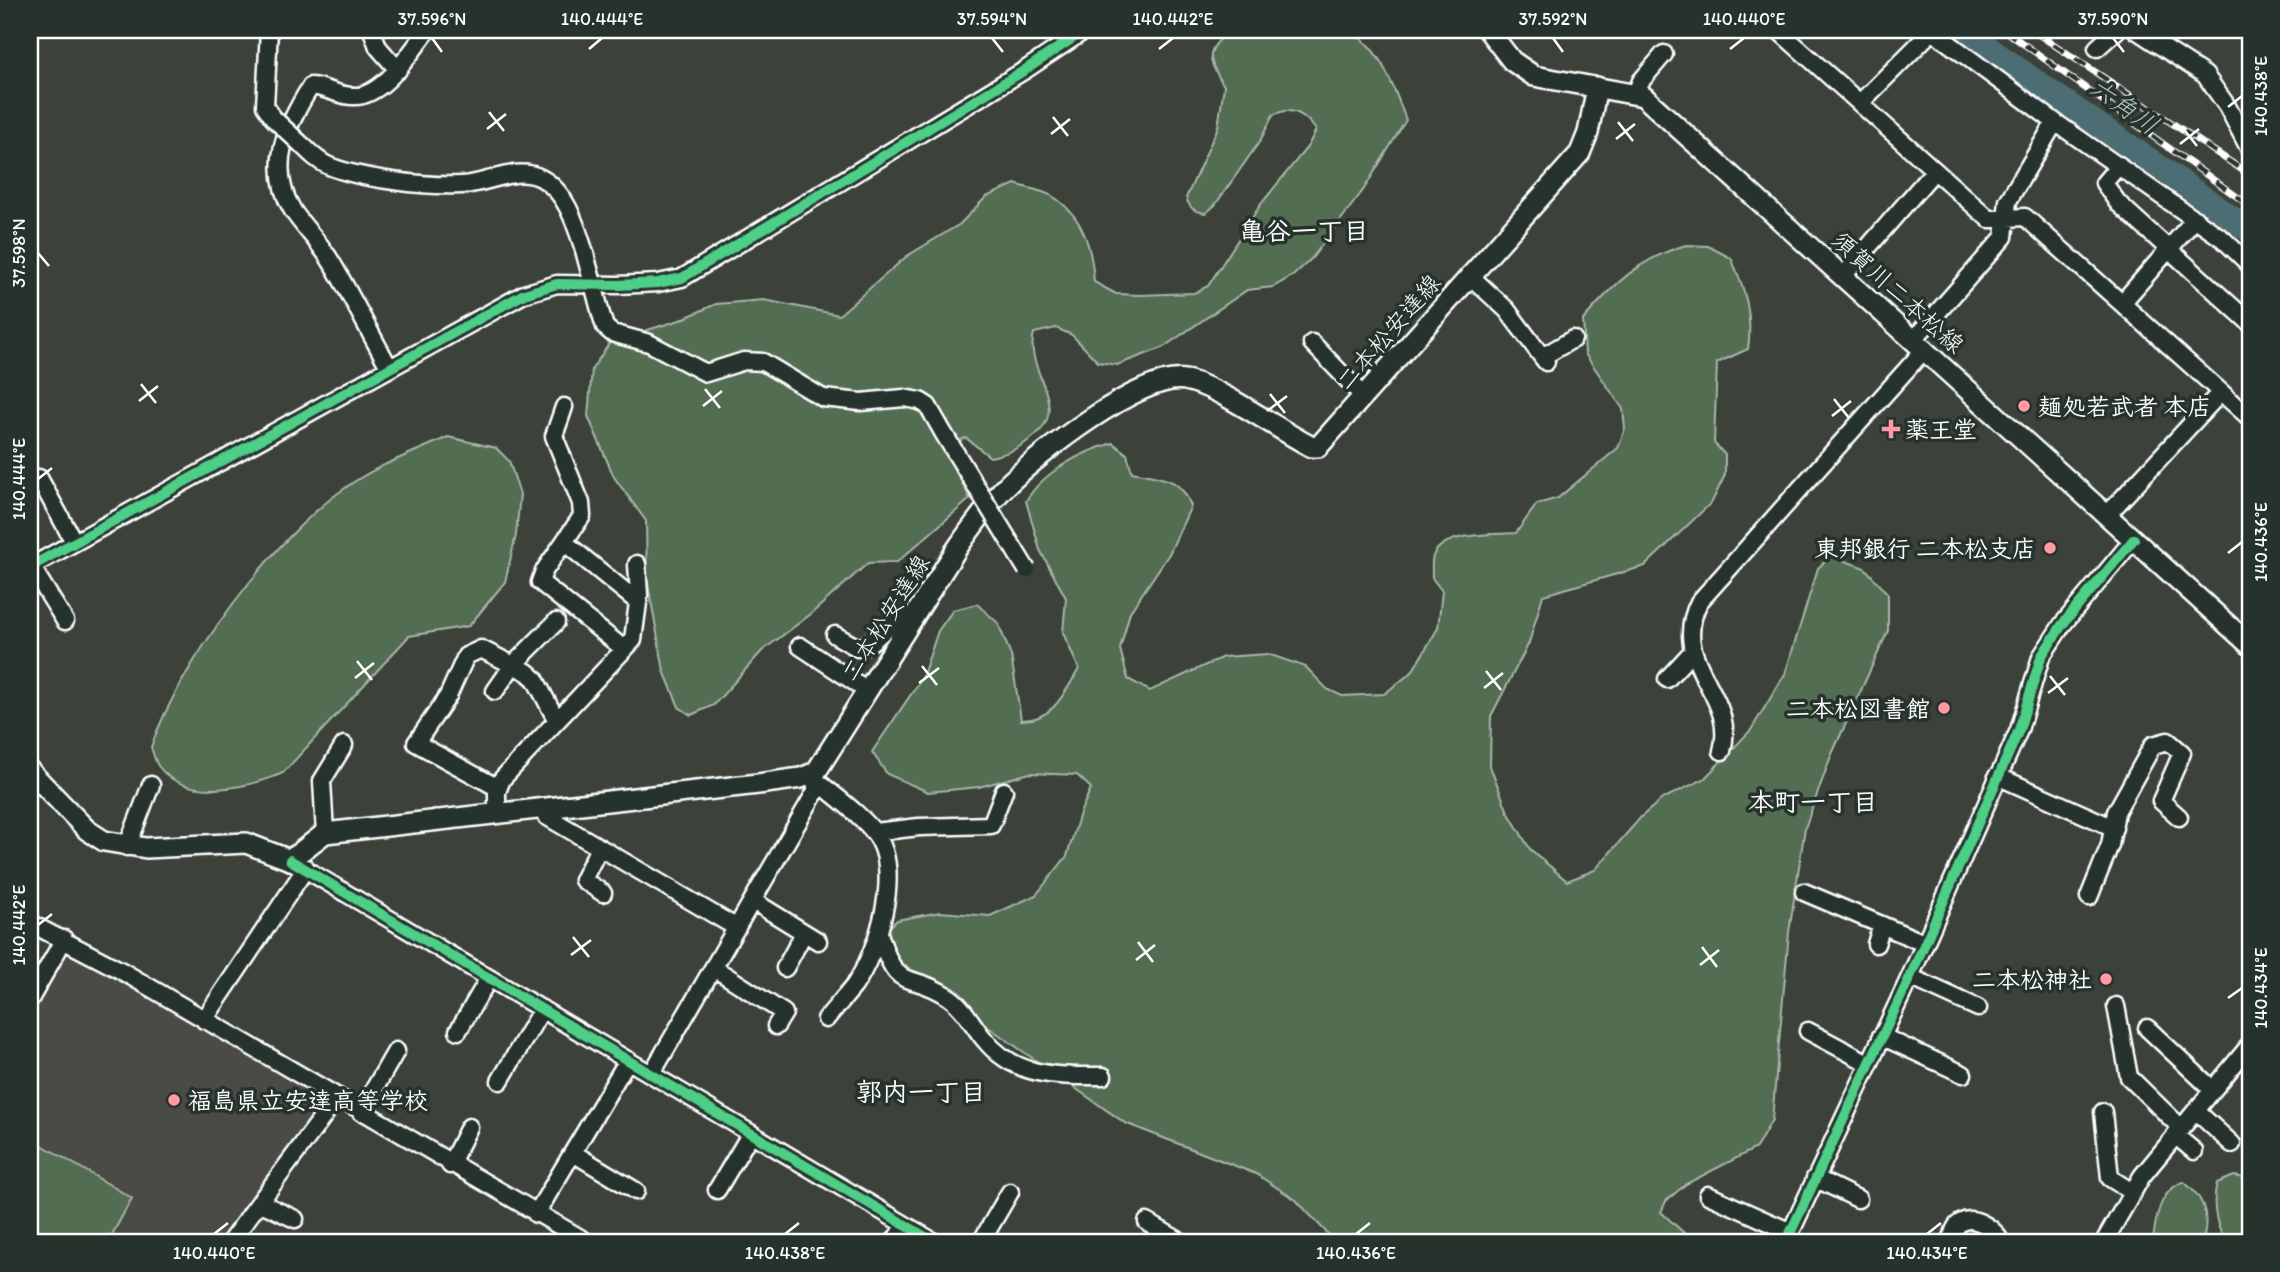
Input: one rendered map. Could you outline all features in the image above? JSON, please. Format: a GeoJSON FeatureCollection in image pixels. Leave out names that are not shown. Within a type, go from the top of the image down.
{"type":"FeatureCollection","features":[{"type":"Feature","properties":{"kind":"main road","name":"須賀川二本松線"},"geometry":{"type":"LineString","coordinates":[[1488,30],[1525,72],[1636,93],[1683,130],[2250,645]]}},
{"type":"Feature","properties":{"kind":"main road","name":"二本松安達線"},"geometry":{"type":"LineString","coordinates":[[817,777],[956,550],[1005,487],[1081,427],[1146,386],[1169,379],[1192,381],[1311,447],[1323,443],[1469,275],[1580,153],[1588,133],[1597,87]]}},
{"type":"Feature","properties":{"kind":"main road"},"geometry":{"type":"LineString","coordinates":[[30,771],[87,830],[104,841],[127,846],[246,844],[298,864],[325,833],[817,777]]}},
{"type":"Feature","properties":{"kind":"street"},"geometry":{"type":"LineString","coordinates":[[269,30],[265,106],[274,119],[329,166],[408,183],[462,185],[515,174],[531,174],[549,183],[570,212],[584,250],[605,327],[612,333],[649,343],[706,373],[744,361],[762,362],[823,398],[861,402],[905,398],[928,406],[1027,570]]}},
{"type":"Feature","properties":{"kind":"street"},"geometry":{"type":"LineString","coordinates":[[372,30],[378,47],[398,70]]}},
{"type":"Feature","properties":{"kind":"street"},"geometry":{"type":"LineString","coordinates":[[389,367],[331,261],[293,211],[281,178],[281,158],[289,121],[311,86],[355,97],[370,92],[398,70],[428,30]]}},
{"type":"Feature","properties":{"kind":"street"},"geometry":{"type":"LineString","coordinates":[[65,621],[31,566],[524,294],[557,284],[618,285],[658,283],[682,278],[1025,70],[1085,30]]}},
{"type":"Feature","properties":{"kind":"street"},"geometry":{"type":"LineString","coordinates":[[1778,30],[1989,219],[2025,217],[2250,418]]}},
{"type":"Feature","properties":{"kind":"street"},"geometry":{"type":"LineString","coordinates":[[1860,103],[1931,30],[2055,122],[2195,219],[2240,253],[2250,265]]}},
{"type":"Feature","properties":{"kind":"street"},"geometry":{"type":"LineString","coordinates":[[2097,48],[2117,30]]}},
{"type":"Feature","properties":{"kind":"street"},"geometry":{"type":"LineString","coordinates":[[2136,30],[2205,75],[2227,106],[2250,150]]}},
{"type":"Feature","properties":{"kind":"street"},"geometry":{"type":"LineString","coordinates":[[1636,93],[1641,81],[1664,54]]}},
{"type":"Feature","properties":{"kind":"street"},"geometry":{"type":"LineString","coordinates":[[1722,751],[1725,727],[1721,711],[1692,652],[1689,634],[1699,602],[1919,344],[2004,237],[2008,201],[2055,122]]}},
{"type":"Feature","properties":{"kind":"street"},"geometry":{"type":"LineString","coordinates":[[2119,165],[2104,183],[2118,203],[2250,323]]}},
{"type":"Feature","properties":{"kind":"street"},"geometry":{"type":"LineString","coordinates":[[1843,276],[1934,171]]}},
{"type":"Feature","properties":{"kind":"street"},"geometry":{"type":"LineString","coordinates":[[2122,303],[2195,219]]}},
{"type":"Feature","properties":{"kind":"street"},"geometry":{"type":"LineString","coordinates":[[1469,275],[1507,310],[1544,359],[1573,339]]}},
{"type":"Feature","properties":{"kind":"street"},"geometry":{"type":"LineString","coordinates":[[1312,343],[1364,397]]}},
{"type":"Feature","properties":{"kind":"street"},"geometry":{"type":"LineString","coordinates":[[2107,515],[2221,392]]}},
{"type":"Feature","properties":{"kind":"street"},"geometry":{"type":"LineString","coordinates":[[564,407],[551,451],[582,509],[582,516],[544,571],[540,582],[624,649]]}},
{"type":"Feature","properties":{"kind":"street"},"geometry":{"type":"LineString","coordinates":[[39,478],[74,542]]}},
{"type":"Feature","properties":{"kind":"street"},"geometry":{"type":"LineString","coordinates":[[1708,1195],[1788,1237],[1910,976],[2019,730],[2041,657],[2062,625],[2134,540]]}},
{"type":"Feature","properties":{"kind":"street"},"geometry":{"type":"LineString","coordinates":[[564,542],[638,602]]}},
{"type":"Feature","properties":{"kind":"street"},"geometry":{"type":"LineString","coordinates":[[497,813],[498,788],[502,779],[624,649],[637,631],[637,564]]}},
{"type":"Feature","properties":{"kind":"street"},"geometry":{"type":"LineString","coordinates":[[835,635],[854,646],[862,647],[886,626],[913,619]]}},
{"type":"Feature","properties":{"kind":"street"},"geometry":{"type":"LineString","coordinates":[[495,691],[513,665],[556,622]]}},
{"type":"Feature","properties":{"kind":"street"},"geometry":{"type":"LineString","coordinates":[[800,646],[869,691]]}},
{"type":"Feature","properties":{"kind":"street"},"geometry":{"type":"LineString","coordinates":[[498,788],[416,741],[448,696],[466,656],[481,649],[535,679],[556,719]]}},
{"type":"Feature","properties":{"kind":"street"},"geometry":{"type":"LineString","coordinates":[[1667,679],[1692,652]]}},
{"type":"Feature","properties":{"kind":"street"},"geometry":{"type":"LineString","coordinates":[[2089,897],[2104,865],[2116,812],[2153,745],[2160,742],[2168,741],[2182,753],[2161,801],[2179,817]]}},
{"type":"Feature","properties":{"kind":"street"},"geometry":{"type":"LineString","coordinates":[[325,833],[322,781],[344,745]]}},
{"type":"Feature","properties":{"kind":"street"},"geometry":{"type":"LineString","coordinates":[[1997,776],[2114,828]]}},
{"type":"Feature","properties":{"kind":"street"},"geometry":{"type":"LineString","coordinates":[[817,777],[874,832],[887,863],[884,910],[879,933],[855,984],[826,1019]]}},
{"type":"Feature","properties":{"kind":"street"},"geometry":{"type":"LineString","coordinates":[[652,1073],[816,791],[817,777]]}},
{"type":"Feature","properties":{"kind":"street"},"geometry":{"type":"LineString","coordinates":[[127,846],[151,785]]}},
{"type":"Feature","properties":{"kind":"street"},"geometry":{"type":"LineString","coordinates":[[874,832],[919,827],[991,825],[1004,790]]}},
{"type":"Feature","properties":{"kind":"street"},"geometry":{"type":"LineString","coordinates":[[541,809],[546,816],[737,928]]}},
{"type":"Feature","properties":{"kind":"street"},"geometry":{"type":"LineString","coordinates":[[599,848],[583,880],[603,893]]}},
{"type":"Feature","properties":{"kind":"street"},"geometry":{"type":"LineString","coordinates":[[204,1020],[298,864],[934,1242]]}},
{"type":"Feature","properties":{"kind":"street"},"geometry":{"type":"LineString","coordinates":[[1804,892],[1924,943]]}},
{"type":"Feature","properties":{"kind":"street"},"geometry":{"type":"LineString","coordinates":[[753,901],[811,937],[785,968]]}},
{"type":"Feature","properties":{"kind":"street"},"geometry":{"type":"LineString","coordinates":[[30,923],[64,939],[587,1242]]}},
{"type":"Feature","properties":{"kind":"street"},"geometry":{"type":"LineString","coordinates":[[1876,944],[1882,925]]}},
{"type":"Feature","properties":{"kind":"street"},"geometry":{"type":"LineString","coordinates":[[879,933],[889,964],[895,972],[903,979],[951,998],[986,1042],[1015,1064],[1033,1073],[1049,1076],[1103,1076]]}},
{"type":"Feature","properties":{"kind":"street"},"geometry":{"type":"LineString","coordinates":[[30,999],[64,939]]}},
{"type":"Feature","properties":{"kind":"street"},"geometry":{"type":"LineString","coordinates":[[714,968],[784,1013],[776,1026]]}},
{"type":"Feature","properties":{"kind":"street"},"geometry":{"type":"LineString","coordinates":[[1910,976],[1978,1009]]}},
{"type":"Feature","properties":{"kind":"street"},"geometry":{"type":"LineString","coordinates":[[458,1031],[489,978]]}},
{"type":"Feature","properties":{"kind":"street"},"geometry":{"type":"LineString","coordinates":[[2116,1006],[2129,1077],[2194,1151]]}},
{"type":"Feature","properties":{"kind":"street"},"geometry":{"type":"LineString","coordinates":[[500,1081],[542,1009]]}},
{"type":"Feature","properties":{"kind":"street"},"geometry":{"type":"LineString","coordinates":[[2147,1028],[2213,1090]]}},
{"type":"Feature","properties":{"kind":"street"},"geometry":{"type":"LineString","coordinates":[[1808,1031],[1868,1063]]}},
{"type":"Feature","properties":{"kind":"street"},"geometry":{"type":"LineString","coordinates":[[1881,1035],[1964,1074]]}},
{"type":"Feature","properties":{"kind":"street"},"geometry":{"type":"LineString","coordinates":[[2104,1242],[2132,1192],[2178,1131],[2250,1045]]}},
{"type":"Feature","properties":{"kind":"street"},"geometry":{"type":"LineString","coordinates":[[361,1112],[396,1051]]}},
{"type":"Feature","properties":{"kind":"street"},"geometry":{"type":"LineString","coordinates":[[536,1214],[628,1060]]}},
{"type":"Feature","properties":{"kind":"street"},"geometry":{"type":"LineString","coordinates":[[230,1242],[337,1098]]}},
{"type":"Feature","properties":{"kind":"street"},"geometry":{"type":"LineString","coordinates":[[2196,1111],[2232,1144]]}},
{"type":"Feature","properties":{"kind":"street"},"geometry":{"type":"LineString","coordinates":[[2103,1112],[2110,1178],[2132,1192]]}},
{"type":"Feature","properties":{"kind":"street"},"geometry":{"type":"LineString","coordinates":[[450,1165],[469,1127]]}},
{"type":"Feature","properties":{"kind":"street"},"geometry":{"type":"LineString","coordinates":[[717,1190],[751,1133]]}},
{"type":"Feature","properties":{"kind":"street"},"geometry":{"type":"LineString","coordinates":[[573,1153],[636,1191]]}},
{"type":"Feature","properties":{"kind":"street"},"geometry":{"type":"LineString","coordinates":[[1815,1178],[1858,1199]]}},
{"type":"Feature","properties":{"kind":"street"},"geometry":{"type":"LineString","coordinates":[[981,1242],[1010,1192]]}},
{"type":"Feature","properties":{"kind":"street"},"geometry":{"type":"LineString","coordinates":[[261,1203],[295,1219]]}},
{"type":"Feature","properties":{"kind":"street"},"geometry":{"type":"LineString","coordinates":[[1951,1242],[1960,1222],[1969,1221],[1987,1226],[1998,1235],[2000,1242]]}},
{"type":"Feature","properties":{"kind":"street"},"geometry":{"type":"LineString","coordinates":[[1147,1222],[1181,1242]]}},
{"type":"Feature","properties":{"kind":"street"},"geometry":{"type":"LineString","coordinates":[[894,1242],[905,1225]]}},
{"type":"Feature","properties":{"kind":"shaded area","name":"福島県立安達高等学校"},"geometry":{"type":"Polygon","coordinates":[[[66,952],[316,1095],[320,1106],[221,1242],[30,1242],[30,1009],[66,952]]]}},
{"type":"Feature","properties":{"kind":"green space"},"geometry":{"type":"Polygon","coordinates":[[[1230,30],[1347,30],[1359,37],[1377,56],[1391,81],[1406,120],[1364,189],[1312,258],[1294,275],[1273,287],[1247,290],[1162,348],[1117,365],[1098,362],[1072,335],[1056,328],[1034,333],[1035,362],[1048,403],[1048,416],[1042,428],[1015,449],[990,457],[966,438],[945,446],[970,499],[897,562],[868,563],[811,614],[762,651],[714,705],[691,715],[679,707],[664,671],[647,579],[646,521],[614,477],[588,416],[592,369],[611,341],[680,320],[716,304],[764,300],[839,315],[907,256],[960,224],[986,197],[1015,184],[1048,194],[1063,204],[1084,233],[1094,282],[1116,294],[1194,293],[1208,286],[1261,204],[1308,146],[1316,130],[1307,119],[1297,113],[1286,111],[1273,115],[1260,141],[1215,205],[1206,213],[1191,207],[1186,198],[1218,127],[1224,86],[1212,62],[1212,50],[1230,30]]]}},
{"type":"Feature","properties":{"kind":"green space"},"geometry":{"type":"Polygon","coordinates":[[[1686,245],[1708,246],[1731,258],[1749,313],[1748,349],[1717,363],[1714,443],[1725,455],[1725,475],[1712,502],[1645,566],[1543,595],[1529,643],[1491,716],[1490,766],[1508,812],[1530,849],[1567,881],[1595,870],[1641,817],[1662,799],[1704,779],[1751,730],[1785,674],[1818,568],[1831,556],[1865,568],[1888,594],[1888,631],[1831,756],[1805,828],[1789,932],[1772,1120],[1756,1148],[1686,1184],[1666,1201],[1661,1212],[1694,1242],[1330,1242],[1328,1234],[1296,1200],[1256,1174],[1125,1123],[984,1024],[949,986],[910,969],[896,958],[887,942],[888,929],[897,920],[940,912],[990,916],[1036,895],[1067,856],[1091,788],[1077,775],[1030,773],[979,787],[928,792],[887,774],[872,752],[922,678],[938,631],[953,610],[977,604],[998,623],[1011,655],[1021,720],[1032,719],[1049,711],[1068,688],[1079,669],[1063,633],[1066,598],[1040,550],[1026,501],[1042,481],[1064,464],[1113,443],[1127,454],[1132,472],[1160,477],[1175,484],[1191,506],[1169,554],[1130,612],[1120,649],[1128,679],[1150,691],[1223,657],[1268,654],[1306,667],[1327,689],[1342,696],[1384,694],[1412,672],[1438,628],[1442,591],[1432,578],[1432,567],[1433,556],[1438,548],[1458,538],[1516,533],[1537,504],[1558,498],[1618,448],[1625,428],[1623,409],[1585,354],[1583,320],[1606,295],[1641,265],[1686,245]]]}},
{"type":"Feature","properties":{"kind":"green space"},"geometry":{"type":"Polygon","coordinates":[[[448,437],[496,448],[509,461],[520,494],[516,535],[505,582],[469,626],[409,636],[283,773],[253,783],[219,789],[185,785],[171,778],[158,765],[151,747],[165,714],[207,641],[261,568],[320,508],[359,478],[448,437]]]}},
{"type":"Feature","properties":{"kind":"green space"},"geometry":{"type":"Polygon","coordinates":[[[30,1138],[132,1198],[108,1242],[30,1242],[30,1138]]]}},
{"type":"Feature","properties":{"kind":"green space"},"geometry":{"type":"Polygon","coordinates":[[[2234,1176],[2250,1179],[2250,1242],[2224,1239],[2217,1219],[2217,1183],[2234,1176]]]}},
{"type":"Feature","properties":{"kind":"green space"},"geometry":{"type":"Polygon","coordinates":[[[2184,1182],[2196,1193],[2203,1206],[2206,1220],[2204,1236],[2197,1242],[2153,1242],[2157,1215],[2164,1198],[2169,1191],[2184,1182]]]}},
{"type":"Feature","properties":{"kind":"waterway","name":"六角川"},"geometry":{"type":"LineString","coordinates":[[1964,30],[2250,231]]}},
{"type":"Feature","properties":{"kind":"railway"},"geometry":{"type":"LineString","coordinates":[[2004,30],[2250,206]]}},
{"type":"Feature","properties":{"kind":"railway"},"geometry":{"type":"LineString","coordinates":[[2032,30],[2250,175]]}},
{"type":"Feature","properties":{"kind":"cycle path"},"geometry":{"type":"LineString","coordinates":[[30,567],[524,294],[557,284],[618,285],[658,283],[682,278],[1025,70],[1085,30]]}},
{"type":"Feature","properties":{"kind":"cycle path"},"geometry":{"type":"LineString","coordinates":[[1786,1242],[1910,977],[2019,730],[2041,657],[2062,625],[2134,539]]}},
{"type":"Feature","properties":{"kind":"cycle path"},"geometry":{"type":"LineString","coordinates":[[290,860],[934,1242]]}},
{"type":"Feature","properties":{"kind":"place","name":"麺処若武者 本店"},"geometry":{"type":"Point","coordinates":[2024,406]}},
{"type":"Feature","properties":{"kind":"place","name":"薬王堂"},"geometry":{"type":"Point","coordinates":[1891,429]}},
{"type":"Feature","properties":{"kind":"place","name":"東邦銀行 二本松支店"},"geometry":{"type":"Point","coordinates":[2050,548]}},
{"type":"Feature","properties":{"kind":"place","name":"二本松図書館"},"geometry":{"type":"Point","coordinates":[1944,708]}},
{"type":"Feature","properties":{"kind":"place","name":"二本松神社"},"geometry":{"type":"Point","coordinates":[2106,979]}},
{"type":"Feature","properties":{"kind":"place","name":"福島県立安達高等学校"},"geometry":{"type":"Point","coordinates":[174,1100]}},
{"type":"Feature","properties":{"kind":"district","name":"亀谷一丁目"},"geometry":{"type":"Point","coordinates":[1304,231]}},
{"type":"Feature","properties":{"kind":"district","name":"本町一丁目"},"geometry":{"type":"Point","coordinates":[1813,802]}},
{"type":"Feature","properties":{"kind":"district","name":"郭内一丁目"},"geometry":{"type":"Point","coordinates":[921,1092]}}]}
